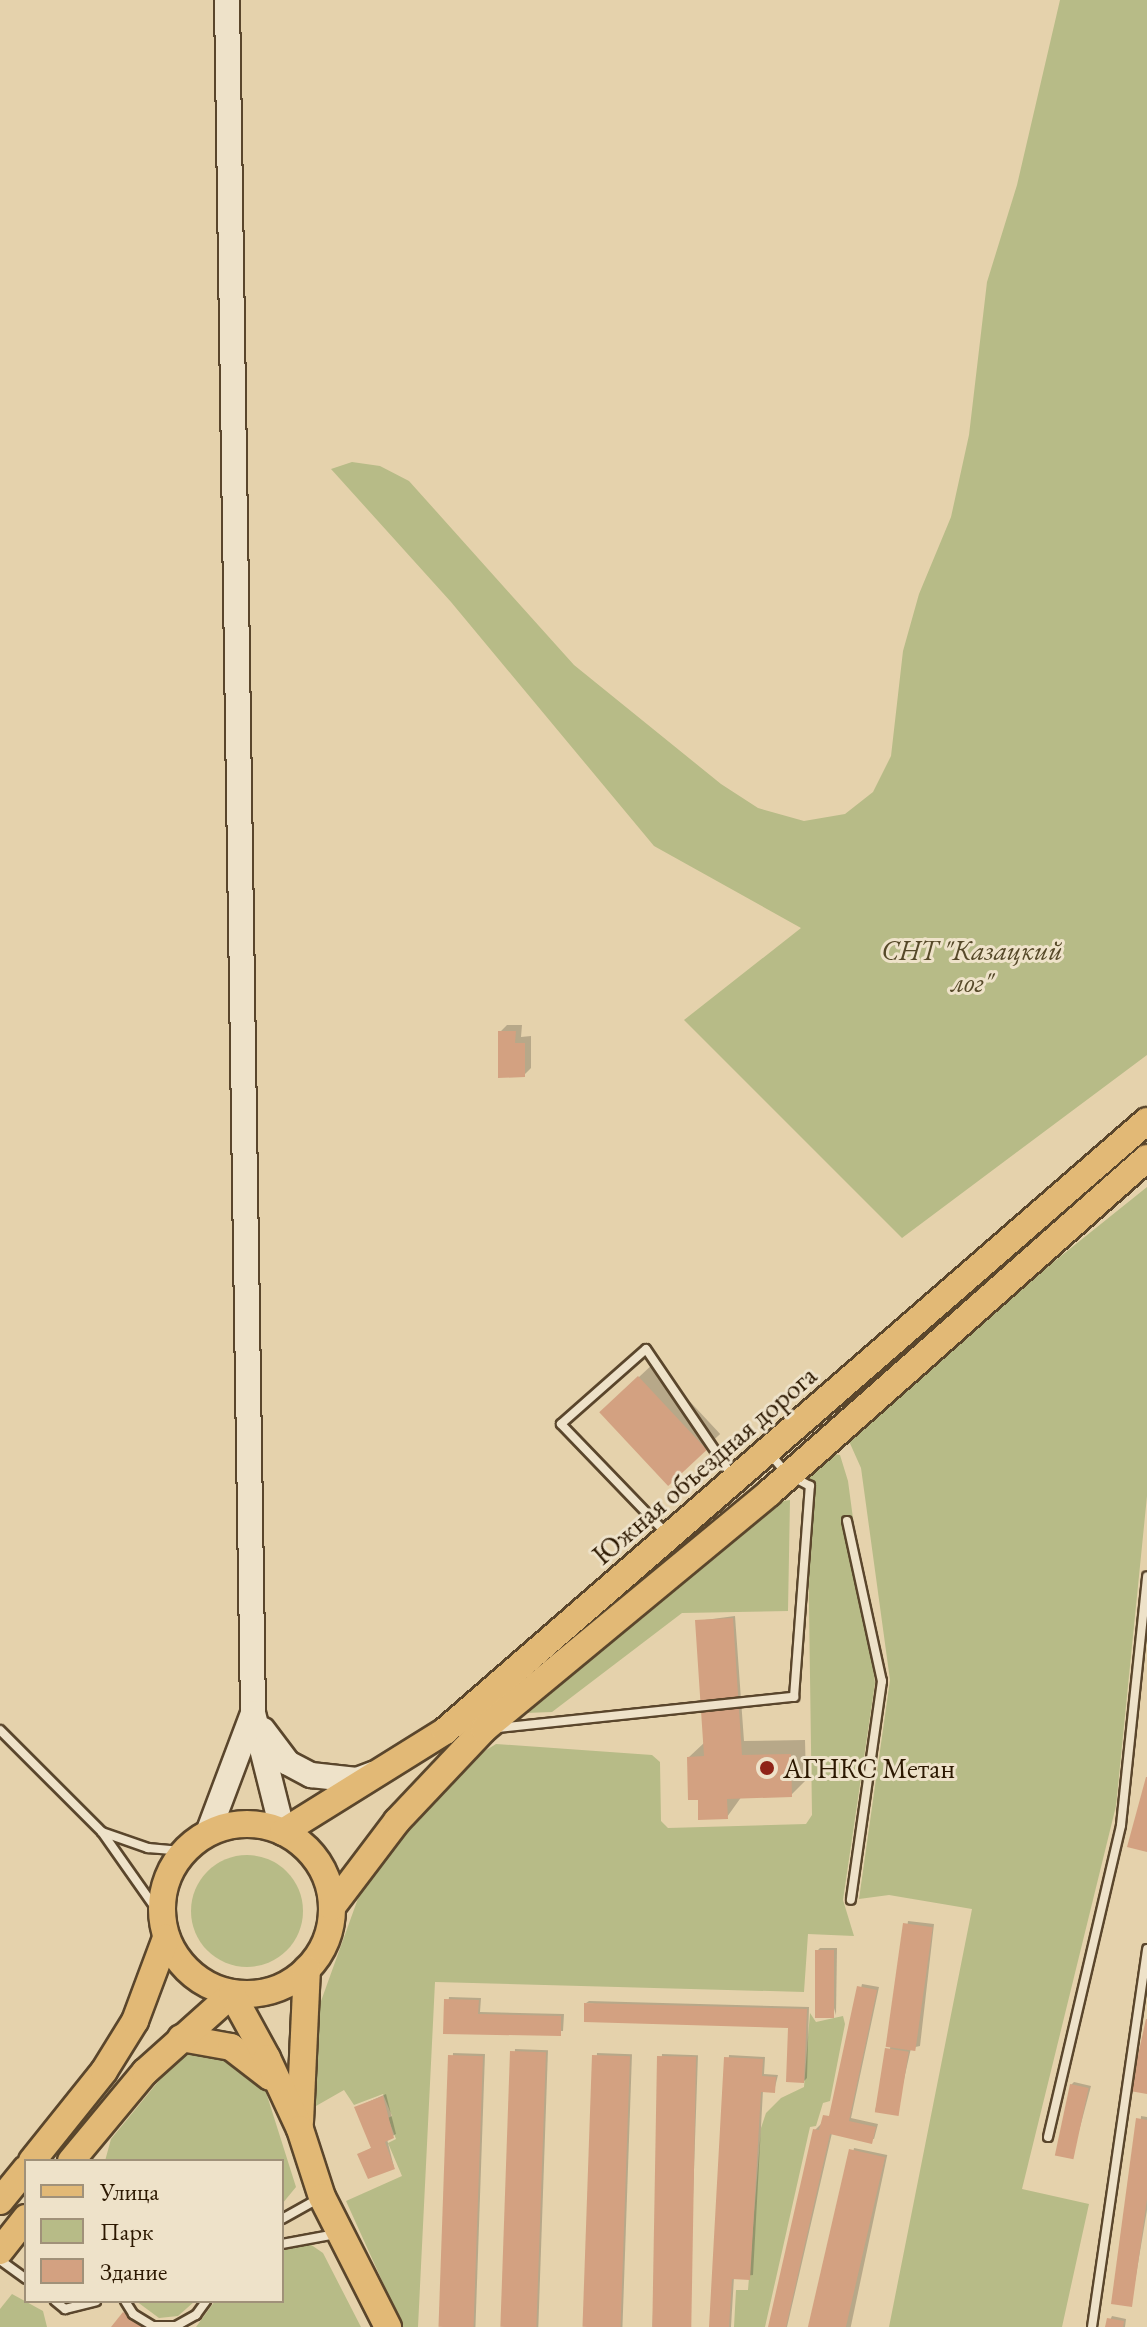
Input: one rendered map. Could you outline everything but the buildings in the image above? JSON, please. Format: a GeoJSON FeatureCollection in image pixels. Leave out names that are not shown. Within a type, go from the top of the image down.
{"type":"FeatureCollection","features":[{"type":"Feature","properties":{"kind":"main road","name":"Южная объездная дорога"},"geometry":{"type":"LineString","coordinates":[[283,1832],[394,1766],[445,1731],[1147,1121]]}},
{"type":"Feature","properties":{"kind":"main road","name":"Южная объездная дорога"},"geometry":{"type":"LineString","coordinates":[[332,1907],[397,1821],[484,1729],[787,1474],[1147,1158]]}},
{"type":"Feature","properties":{"kind":"main road"},"geometry":{"type":"LineString","coordinates":[[34,2159],[104,2071],[135,2021],[163,1927],[165,1881],[184,1851],[208,1833],[232,1825],[283,1832],[318,1862],[332,1907],[325,1940],[307,1969],[285,1985],[259,1994],[232,1994],[204,1984],[181,1964],[163,1927]]}},
{"type":"Feature","properties":{"kind":"main road"},"geometry":{"type":"LineString","coordinates":[[300,2129],[307,1969]]}},
{"type":"Feature","properties":{"kind":"main road"},"geometry":{"type":"LineString","coordinates":[[79,2158],[145,2072],[232,1994]]}},
{"type":"Feature","properties":{"kind":"main road"},"geometry":{"type":"LineString","coordinates":[[232,1994],[300,2129]]}},
{"type":"Feature","properties":{"kind":"main road"},"geometry":{"type":"LineString","coordinates":[[181,2038],[210,2040],[250,2058],[281,2090],[300,2129],[322,2197],[388,2327]]}},
{"type":"Feature","properties":{"kind":"main road"},"geometry":{"type":"LineString","coordinates":[[0,2201],[24,2171]]}},
{"type":"Feature","properties":{"kind":"main road"},"geometry":{"type":"LineString","coordinates":[[0,2251],[24,2221]]}},
{"type":"Feature","properties":{"kind":"street"},"geometry":{"type":"LineString","coordinates":[[227,0],[253,1713],[283,1832]]}},
{"type":"Feature","properties":{"kind":"street"},"geometry":{"type":"LineString","coordinates":[[253,1713],[288,1763],[311,1775],[357,1780],[394,1766]]}},
{"type":"Feature","properties":{"kind":"street"},"geometry":{"type":"LineString","coordinates":[[208,1833],[253,1713]]}},
{"type":"Feature","properties":{"kind":"lane"},"geometry":{"type":"LineString","coordinates":[[670,1537],[561,1424],[646,1349],[736,1481]]}},
{"type":"Feature","properties":{"kind":"lane"},"geometry":{"type":"LineString","coordinates":[[484,1729],[794,1697],[810,1486],[787,1474],[768,1452]]}},
{"type":"Feature","properties":{"kind":"lane"},"geometry":{"type":"LineString","coordinates":[[847,1521],[882,1681],[851,1900]]}},
{"type":"Feature","properties":{"kind":"lane"},"geometry":{"type":"LineString","coordinates":[[1048,2137],[1121,1825],[1147,1576]]}},
{"type":"Feature","properties":{"kind":"lane"},"geometry":{"type":"LineString","coordinates":[[0,1730],[102,1832],[163,1927]]}},
{"type":"Feature","properties":{"kind":"lane"},"geometry":{"type":"LineString","coordinates":[[102,1832],[148,1848],[184,1851]]}},
{"type":"Feature","properties":{"kind":"lane"},"geometry":{"type":"LineString","coordinates":[[1092,2327],[1147,1949]]}},
{"type":"Feature","properties":{"kind":"lane"},"geometry":{"type":"LineString","coordinates":[[284,2218],[322,2197]]}},
{"type":"Feature","properties":{"kind":"lane"},"geometry":{"type":"LineString","coordinates":[[284,2244],[340,2234]]}},
{"type":"Feature","properties":{"kind":"lane"},"geometry":{"type":"LineString","coordinates":[[0,2260],[24,2278]]}},
{"type":"Feature","properties":{"kind":"lane"},"geometry":{"type":"LineString","coordinates":[[58,2303],[65,2309],[88,2303]]}},
{"type":"Feature","properties":{"kind":"lane"},"geometry":{"type":"LineString","coordinates":[[126,2303],[133,2314],[153,2326],[176,2326],[196,2315],[205,2303]]}},
{"type":"Feature","properties":{"kind":"green space","name":"СНТ \"Казацкий лог\""},"geometry":{"type":"Polygon","coordinates":[[[1060,0],[1147,0],[1147,1055],[902,1238],[684,1020],[801,928],[654,846],[451,602],[331,469],[352,462],[380,466],[409,481],[574,665],[721,784],[758,808],[804,821],[845,814],[873,792],[891,756],[903,651],[919,594],[951,517],[969,435],[987,282],[1017,185],[1060,0]]]}},
{"type":"Feature","properties":{"kind":"green space"},"geometry":{"type":"Polygon","coordinates":[[[1147,1187],[1147,1496],[1116,1806],[1022,2189],[1089,2204],[1062,2327],[889,2327],[972,1909],[889,1895],[859,1899],[890,1680],[861,1468],[844,1430],[1147,1187]]]}},
{"type":"Feature","properties":{"kind":"green space"},"geometry":{"type":"Polygon","coordinates":[[[830,1453],[840,1455],[848,1481],[875,1683],[843,1900],[854,1936],[808,1934],[804,1992],[435,1982],[418,2327],[403,2327],[346,2201],[402,2176],[388,2143],[396,2139],[388,2118],[392,2116],[383,2094],[354,2105],[344,2090],[316,2106],[311,2080],[316,2015],[365,1879],[467,1762],[496,1744],[652,1755],[660,1762],[661,1821],[668,1828],[806,1824],[812,1815],[807,1466],[830,1453]]]}},
{"type":"Feature","properties":{"kind":"green space"},"geometry":{"type":"Polygon","coordinates":[[[790,1500],[788,1611],[682,1613],[552,1712],[525,1713],[776,1502],[790,1500]]]}},
{"type":"Feature","properties":{"kind":"green space"},"geometry":{"type":"Polygon","coordinates":[[[247,1855],[268,1860],[286,1872],[298,1890],[303,1911],[298,1932],[286,1950],[268,1962],[247,1967],[226,1962],[208,1950],[196,1932],[191,1911],[196,1890],[208,1872],[226,1860],[247,1855]]]}},
{"type":"Feature","properties":{"kind":"green space"},"geometry":{"type":"Polygon","coordinates":[[[810,2013],[816,2022],[843,2016],[845,2024],[830,2101],[823,2103],[816,2126],[810,2127],[765,2327],[734,2327],[736,2290],[748,2290],[761,2128],[766,2113],[781,2098],[804,2087],[810,2013]]]}},
{"type":"Feature","properties":{"kind":"green space"},"geometry":{"type":"Polygon","coordinates":[[[220,2050],[247,2062],[265,2089],[296,2187],[284,2202],[284,2159],[106,2159],[111,2139],[180,2055],[220,2050]]]}},
{"type":"Feature","properties":{"kind":"green space"},"geometry":{"type":"Polygon","coordinates":[[[307,2242],[323,2253],[361,2327],[196,2327],[214,2303],[284,2303],[284,2250],[307,2242]]]}},
{"type":"Feature","properties":{"kind":"green space"},"geometry":{"type":"Polygon","coordinates":[[[12,2294],[43,2311],[47,2327],[0,2327],[0,2309],[12,2294]]]}},
{"type":"Feature","properties":{"kind":"green space"},"geometry":{"type":"Polygon","coordinates":[[[139,2303],[193,2303],[178,2316],[159,2318],[139,2303]]]}},
{"type":"Feature","properties":{"kind":"place","name":"АГНКС Метан"},"geometry":{"type":"Point","coordinates":[767,1768]}}]}
